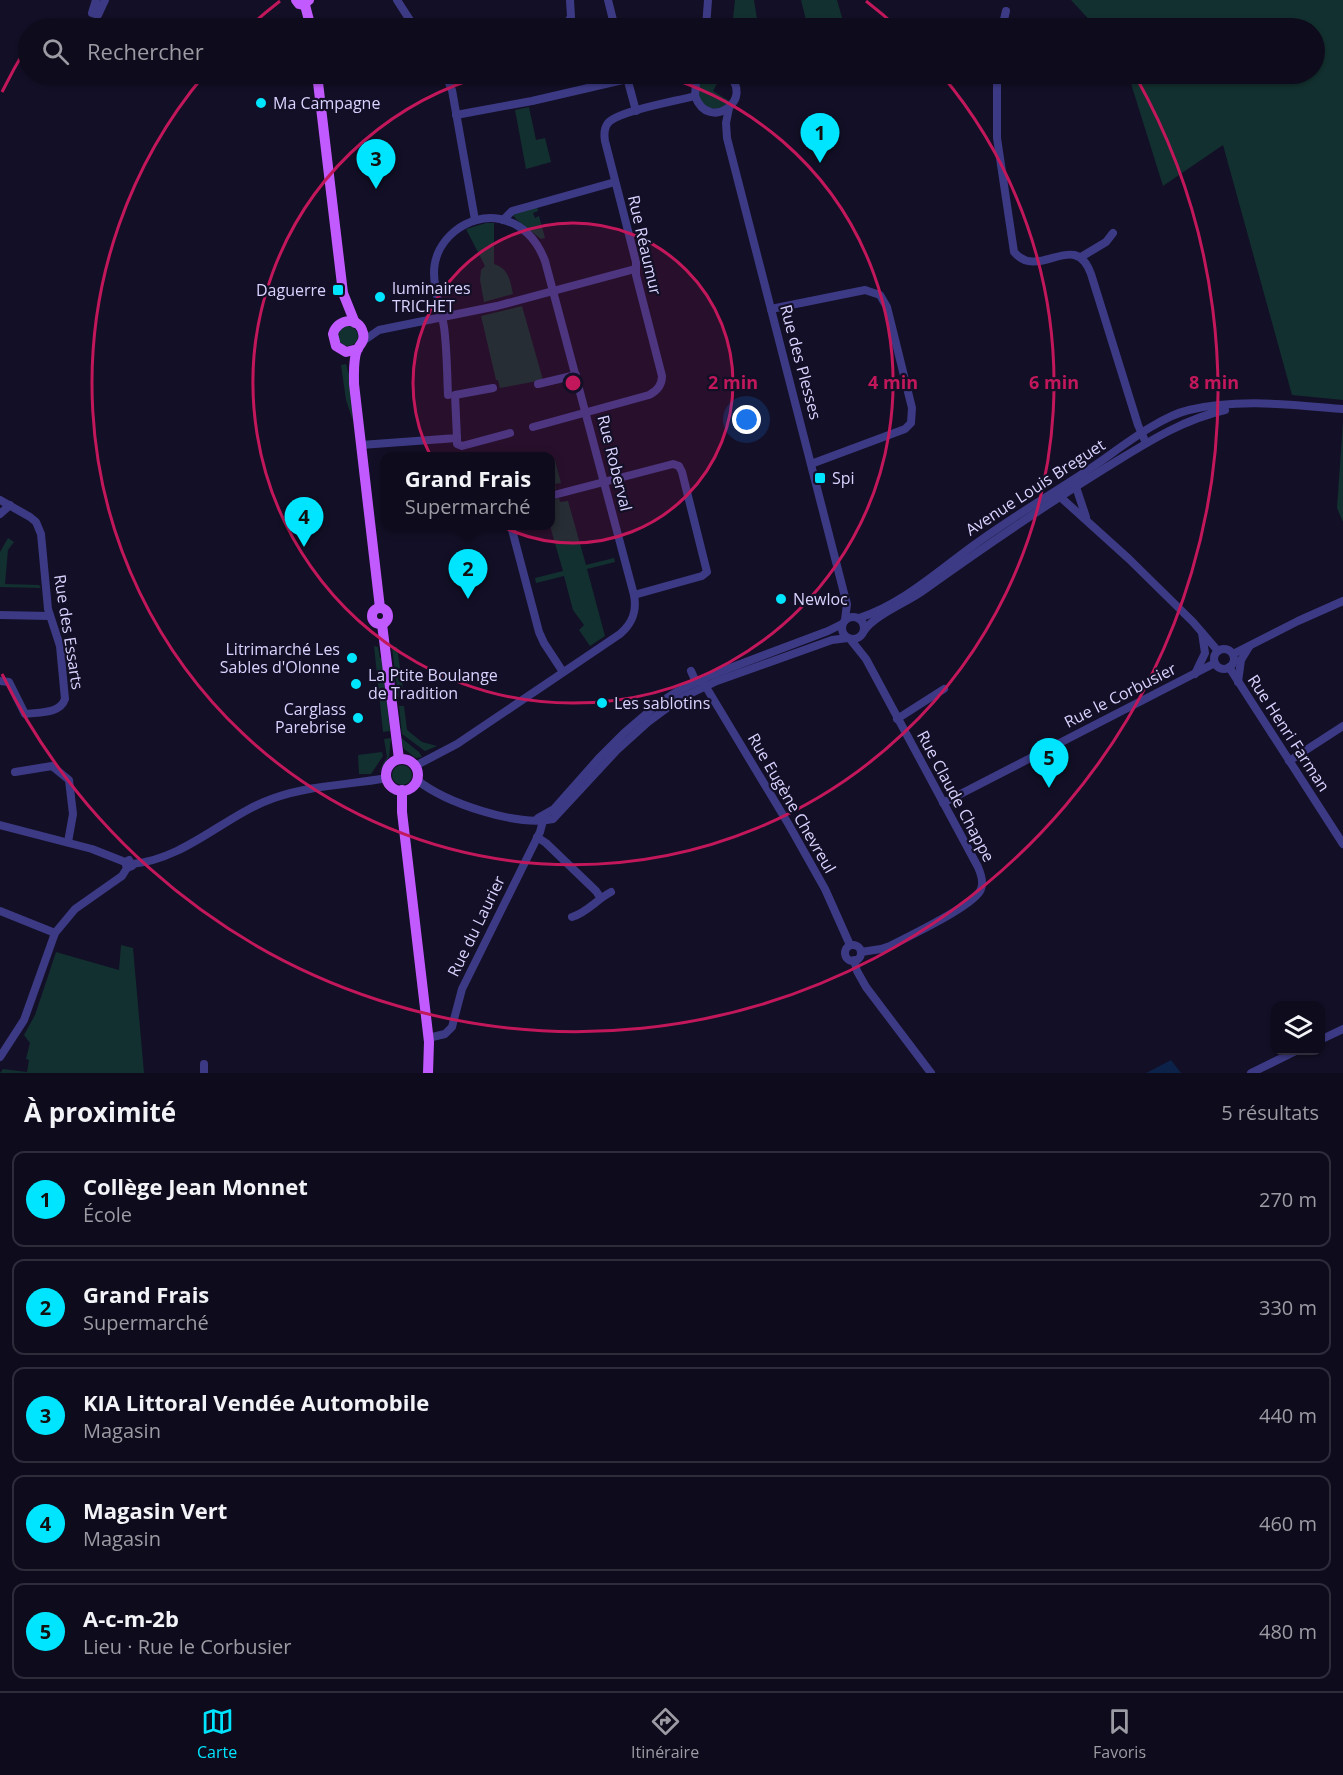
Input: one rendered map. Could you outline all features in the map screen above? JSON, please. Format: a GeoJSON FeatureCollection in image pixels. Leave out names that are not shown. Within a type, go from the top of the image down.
{"type":"FeatureCollection","features":[{"type":"Feature","properties":{"kind":"main road"},"geometry":{"type":"LineString","coordinates":[[303,2],[309,18]]}},
{"type":"Feature","properties":{"kind":"main road"},"geometry":{"type":"LineString","coordinates":[[318,84],[343,293],[338,324],[333,338],[336,346],[342,351],[354,384]]}},
{"type":"Feature","properties":{"kind":"main road"},"geometry":{"type":"LineString","coordinates":[[343,293],[363,334],[354,362],[354,384],[380,608],[387,611],[388,616],[382,624],[399,759]]}},
{"type":"Feature","properties":{"kind":"main road"},"geometry":{"type":"LineString","coordinates":[[338,324],[346,321],[358,325]]}},
{"type":"Feature","properties":{"kind":"main road"},"geometry":{"type":"LineString","coordinates":[[342,351],[350,352],[360,345]]}},
{"type":"Feature","properties":{"kind":"main road"},"geometry":{"type":"LineString","coordinates":[[399,759],[410,761],[415,766],[418,774],[417,780],[409,789],[402,790],[392,786],[387,778],[388,767],[393,762],[399,759]]}},
{"type":"Feature","properties":{"kind":"main road"},"geometry":{"type":"LineString","coordinates":[[402,790],[402,812],[428,1038],[428,1073]]}},
{"type":"Feature","properties":{"kind":"street"},"geometry":{"type":"LineString","coordinates":[[96,0],[92,10],[95,15],[100,13],[105,0]]}},
{"type":"Feature","properties":{"kind":"street"},"geometry":{"type":"LineString","coordinates":[[570,0],[570,18]]}},
{"type":"Feature","properties":{"kind":"street"},"geometry":{"type":"LineString","coordinates":[[608,0],[612,18]]}},
{"type":"Feature","properties":{"kind":"street"},"geometry":{"type":"LineString","coordinates":[[707,18],[708,0]]}},
{"type":"Feature","properties":{"kind":"street"},"geometry":{"type":"LineString","coordinates":[[401,1],[410,18]]}},
{"type":"Feature","properties":{"kind":"street"},"geometry":{"type":"LineString","coordinates":[[1004,18],[1006,11]]}},
{"type":"Feature","properties":{"kind":"street"},"geometry":{"type":"LineString","coordinates":[[451,84],[475,220]]}},
{"type":"Feature","properties":{"kind":"street"},"geometry":{"type":"LineString","coordinates":[[456,115],[530,102],[597,84]]}},
{"type":"Feature","properties":{"kind":"street"},"geometry":{"type":"LineString","coordinates":[[629,84],[636,111]]}},
{"type":"Feature","properties":{"kind":"street"},"geometry":{"type":"LineString","coordinates":[[695,96],[696,84]]}},
{"type":"Feature","properties":{"kind":"street","name":"Rue des Plesses"},"geometry":{"type":"LineString","coordinates":[[727,138],[726,123],[729,108],[735,100],[737,90],[735,84]]}},
{"type":"Feature","properties":{"kind":"street"},"geometry":{"type":"LineString","coordinates":[[997,84],[997,138],[1014,252],[1021,259],[1031,262],[1072,254],[1080,257],[1088,266],[1141,434],[1146,443]]}},
{"type":"Feature","properties":{"kind":"street","name":"Rue des Plesses"},"geometry":{"type":"LineString","coordinates":[[695,96],[699,105],[712,112],[719,120],[727,138],[847,604],[844,622]]}},
{"type":"Feature","properties":{"kind":"street","name":"Rue Réaumur"},"geometry":{"type":"LineString","coordinates":[[533,427],[656,392],[662,381],[635,269],[636,262],[605,141],[605,128],[616,118],[695,96]]}},
{"type":"Feature","properties":{"kind":"street"},"geometry":{"type":"LineString","coordinates":[[712,112],[729,108]]}},
{"type":"Feature","properties":{"kind":"street"},"geometry":{"type":"LineString","coordinates":[[448,395],[442,318],[435,283],[436,260],[449,236],[461,226],[475,220],[503,220],[508,212],[615,182]]}},
{"type":"Feature","properties":{"kind":"street","name":"Rue Roberval"},"geometry":{"type":"LineString","coordinates":[[415,766],[457,744],[627,628],[635,610],[586,411],[542,254],[535,241],[518,226],[503,220]]}},
{"type":"Feature","properties":{"kind":"street"},"geometry":{"type":"LineString","coordinates":[[1080,257],[1106,242],[1113,233]]}},
{"type":"Feature","properties":{"kind":"street"},"geometry":{"type":"LineString","coordinates":[[358,325],[379,330],[442,318],[635,269]]}},
{"type":"Feature","properties":{"kind":"street"},"geometry":{"type":"LineString","coordinates":[[771,309],[865,290],[880,295],[887,307],[912,408],[911,423],[904,429],[812,464]]}},
{"type":"Feature","properties":{"kind":"street"},"geometry":{"type":"LineString","coordinates":[[360,345],[379,330]]}},
{"type":"Feature","properties":{"kind":"street"},"geometry":{"type":"LineString","coordinates":[[538,384],[576,375]]}},
{"type":"Feature","properties":{"kind":"street"},"geometry":{"type":"LineString","coordinates":[[493,388],[455,395],[457,444],[462,446],[510,433]]}},
{"type":"Feature","properties":{"kind":"street","name":"Avenue Louis Breguet"},"geometry":{"type":"LineString","coordinates":[[1075,483],[1141,434],[1181,412],[1209,407],[1268,404],[1343,409]]}},
{"type":"Feature","properties":{"kind":"street","name":"Avenue Louis Breguet"},"geometry":{"type":"LineString","coordinates":[[864,632],[871,624],[923,592],[1075,483],[1191,420],[1237,405]]}},
{"type":"Feature","properties":{"kind":"street"},"geometry":{"type":"LineString","coordinates":[[361,445],[457,438]]}},
{"type":"Feature","properties":{"kind":"street"},"geometry":{"type":"LineString","coordinates":[[555,495],[673,464],[679,466],[707,568],[705,575],[633,595]]}},
{"type":"Feature","properties":{"kind":"street"},"geometry":{"type":"LineString","coordinates":[[1075,483],[1087,520]]}},
{"type":"Feature","properties":{"kind":"street"},"geometry":{"type":"LineString","coordinates":[[1057,494],[1201,630],[1218,651]]}},
{"type":"Feature","properties":{"kind":"street","name":"Avenue Louis Breguet"},"geometry":{"type":"LineString","coordinates":[[858,618],[876,612],[905,594],[1012,517],[1057,494]]}},
{"type":"Feature","properties":{"kind":"street","name":"Rue des Essarts"},"geometry":{"type":"LineString","coordinates":[[0,500],[36,522],[41,534],[48,609],[60,646],[65,699],[63,705],[57,709],[25,714],[9,682],[0,681]]}},
{"type":"Feature","properties":{"kind":"street"},"geometry":{"type":"LineString","coordinates":[[0,514],[10,505]]}},
{"type":"Feature","properties":{"kind":"street"},"geometry":{"type":"LineString","coordinates":[[513,530],[539,632],[563,672]]}},
{"type":"Feature","properties":{"kind":"street","name":"Rue des Plesses"},"geometry":{"type":"LineString","coordinates":[[844,593],[858,618]]}},
{"type":"Feature","properties":{"kind":"street"},"geometry":{"type":"LineString","coordinates":[[1233,654],[1343,601]]}},
{"type":"Feature","properties":{"kind":"street"},"geometry":{"type":"LineString","coordinates":[[0,615],[50,616]]}},
{"type":"Feature","properties":{"kind":"street"},"geometry":{"type":"LineString","coordinates":[[417,780],[439,795],[504,818],[544,819],[642,716],[676,692],[844,622],[851,616],[858,618],[864,624],[864,632],[859,638],[832,640],[701,682]]}},
{"type":"Feature","properties":{"kind":"street"},"geometry":{"type":"LineString","coordinates":[[844,622],[843,634],[849,639]]}},
{"type":"Feature","properties":{"kind":"street"},"geometry":{"type":"LineString","coordinates":[[1194,674],[1205,653],[1201,630]]}},
{"type":"Feature","properties":{"kind":"street","name":"Rue Claude Chappe"},"geometry":{"type":"LineString","coordinates":[[864,632],[862,639],[866,659]]}},
{"type":"Feature","properties":{"kind":"street","name":"Rue Claude Chappe"},"geometry":{"type":"LineString","coordinates":[[849,639],[866,659],[978,867],[982,880],[982,888],[973,900],[964,906],[890,946],[861,952]]}},
{"type":"Feature","properties":{"kind":"street"},"geometry":{"type":"LineString","coordinates":[[1238,682],[1241,660],[1252,644]]}},
{"type":"Feature","properties":{"kind":"street"},"geometry":{"type":"LineString","coordinates":[[1227,649],[1233,654],[1233,662],[1229,667],[1222,669],[1215,663],[1214,656],[1218,651],[1227,649]]}},
{"type":"Feature","properties":{"kind":"street","name":"Rue le Corbusier"},"geometry":{"type":"LineString","coordinates":[[943,803],[1215,663]]}},
{"type":"Feature","properties":{"kind":"street","name":"Rue Henri Farman"},"geometry":{"type":"LineString","coordinates":[[1229,667],[1343,844]]}},
{"type":"Feature","properties":{"kind":"street","name":"Rue Eugène Chevreul"},"geometry":{"type":"LineString","coordinates":[[691,671],[701,682],[789,825],[825,890],[850,945]]}},
{"type":"Feature","properties":{"kind":"street"},"geometry":{"type":"LineString","coordinates":[[897,718],[944,689]]}},
{"type":"Feature","properties":{"kind":"street"},"geometry":{"type":"LineString","coordinates":[[1289,761],[1343,726]]}},
{"type":"Feature","properties":{"kind":"street"},"geometry":{"type":"LineString","coordinates":[[15,772],[52,766],[69,780],[74,814],[68,842]]}},
{"type":"Feature","properties":{"kind":"street"},"geometry":{"type":"LineString","coordinates":[[0,825],[92,849],[128,864],[166,856],[272,798],[316,787],[387,778]]}},
{"type":"Feature","properties":{"kind":"street","name":"Rue du Laurier"},"geometry":{"type":"LineString","coordinates":[[428,1038],[445,1034],[452,1027],[462,989],[544,819]]}},
{"type":"Feature","properties":{"kind":"street"},"geometry":{"type":"LineString","coordinates":[[537,837],[555,851],[600,897]]}},
{"type":"Feature","properties":{"kind":"street"},"geometry":{"type":"LineString","coordinates":[[0,1057],[16,1035],[28,1011],[55,933],[75,909],[122,876],[128,864]]}},
{"type":"Feature","properties":{"kind":"street"},"geometry":{"type":"LineString","coordinates":[[573,917],[581,915],[600,897],[611,892]]}},
{"type":"Feature","properties":{"kind":"street"},"geometry":{"type":"LineString","coordinates":[[0,910],[55,933]]}},
{"type":"Feature","properties":{"kind":"street"},"geometry":{"type":"LineString","coordinates":[[850,945],[857,946],[861,952],[854,960],[849,959],[846,954],[850,945]]}},
{"type":"Feature","properties":{"kind":"street"},"geometry":{"type":"LineString","coordinates":[[854,960],[856,971],[866,987],[931,1073]]}},
{"type":"Feature","properties":{"kind":"street"},"geometry":{"type":"LineString","coordinates":[[1325,1038],[1341,1033]]}},
{"type":"Feature","properties":{"kind":"street"},"geometry":{"type":"LineString","coordinates":[[1251,1073],[1288,1055]]}},
{"type":"Feature","properties":{"kind":"green space"},"geometry":{"type":"Polygon","coordinates":[[[735,0],[754,0],[757,18],[733,18],[735,0]]]}},
{"type":"Feature","properties":{"kind":"green space"},"geometry":{"type":"Polygon","coordinates":[[[801,0],[837,0],[842,18],[806,18],[801,0]]]}},
{"type":"Feature","properties":{"kind":"green space"},"geometry":{"type":"Polygon","coordinates":[[[1071,0],[1343,0],[1343,400],[1292,395],[1223,145],[1163,186],[1131,84],[1325,84],[1325,18],[1088,18],[1071,0]]]}},
{"type":"Feature","properties":{"kind":"green space"},"geometry":{"type":"Polygon","coordinates":[[[699,84],[717,84],[713,91],[731,102],[722,109],[708,108],[698,98],[699,84]]]}},
{"type":"Feature","properties":{"kind":"green space"},"geometry":{"type":"Polygon","coordinates":[[[529,107],[536,140],[545,138],[551,162],[526,169],[515,110],[529,107]]]}},
{"type":"Feature","properties":{"kind":"green space"},"geometry":{"type":"Polygon","coordinates":[[[537,206],[538,211],[533,213],[535,218],[539,216],[545,238],[541,239],[512,214],[537,206]]]}},
{"type":"Feature","properties":{"kind":"green space"},"geometry":{"type":"Polygon","coordinates":[[[494,223],[494,264],[506,272],[513,294],[484,302],[480,280],[481,270],[485,266],[466,229],[494,223]]]}},
{"type":"Feature","properties":{"kind":"green space"},"geometry":{"type":"Polygon","coordinates":[[[522,306],[543,380],[500,388],[496,380],[481,316],[522,306]]]}},
{"type":"Feature","properties":{"kind":"green space"},"geometry":{"type":"Polygon","coordinates":[[[344,326],[352,326],[358,332],[358,340],[352,346],[344,346],[338,340],[338,332],[344,326]]]}},
{"type":"Feature","properties":{"kind":"green space"},"geometry":{"type":"Polygon","coordinates":[[[346,364],[350,378],[353,421],[346,400],[341,365],[346,364]]]}},
{"type":"Feature","properties":{"kind":"green space"},"geometry":{"type":"Polygon","coordinates":[[[1343,421],[1343,522],[1337,508],[1343,421]]]}},
{"type":"Feature","properties":{"kind":"green space"},"geometry":{"type":"Polygon","coordinates":[[[555,460],[561,483],[555,484],[555,460]]]}},
{"type":"Feature","properties":{"kind":"green space"},"geometry":{"type":"Polygon","coordinates":[[[559,498],[560,502],[568,501],[586,565],[614,558],[615,562],[587,569],[605,636],[590,646],[579,630],[584,625],[573,610],[564,576],[536,583],[535,578],[563,571],[551,530],[555,530],[555,499],[559,498]]]}},
{"type":"Feature","properties":{"kind":"green space"},"geometry":{"type":"Polygon","coordinates":[[[8,538],[14,542],[8,550],[5,584],[39,585],[41,588],[0,587],[0,552],[8,538]]]}},
{"type":"Feature","properties":{"kind":"green space"},"geometry":{"type":"Polygon","coordinates":[[[374,646],[378,647],[380,658],[382,658],[390,731],[383,732],[374,646]]]}},
{"type":"Feature","properties":{"kind":"green space"},"geometry":{"type":"Polygon","coordinates":[[[392,647],[397,647],[404,697],[398,697],[392,647]]]}},
{"type":"Feature","properties":{"kind":"green space"},"geometry":{"type":"Polygon","coordinates":[[[399,706],[404,706],[407,730],[422,742],[437,746],[425,751],[402,734],[399,706]]]}},
{"type":"Feature","properties":{"kind":"green space"},"geometry":{"type":"Polygon","coordinates":[[[400,737],[422,757],[416,758],[404,749],[400,737]]]}},
{"type":"Feature","properties":{"kind":"green space"},"geometry":{"type":"Polygon","coordinates":[[[391,738],[389,757],[378,773],[387,757],[384,739],[391,738]]]}},
{"type":"Feature","properties":{"kind":"green space"},"geometry":{"type":"Polygon","coordinates":[[[382,752],[383,756],[371,774],[359,774],[358,755],[382,752]]]}},
{"type":"Feature","properties":{"kind":"green space"},"geometry":{"type":"Polygon","coordinates":[[[398,765],[406,765],[412,771],[412,779],[406,785],[398,785],[392,779],[392,771],[398,765]]]}},
{"type":"Feature","properties":{"kind":"green space"},"geometry":{"type":"Polygon","coordinates":[[[121,945],[133,948],[144,1073],[0,1073],[3,1069],[27,1072],[29,1060],[26,1059],[30,1043],[24,1035],[35,1015],[56,952],[119,970],[121,945]]]}},
{"type":"Feature","properties":{"kind":"water"},"geometry":{"type":"Polygon","coordinates":[[[1171,1060],[1181,1073],[1146,1073],[1171,1060]]]}},
{"type":"Feature","properties":{"kind":"place","name":"Ma Campagne"},"geometry":{"type":"Point","coordinates":[261,103]}},
{"type":"Feature","properties":{"kind":"place","name":"Collège Jean Monnet"},"geometry":{"type":"Point","coordinates":[820,163]}},
{"type":"Feature","properties":{"kind":"place","name":"KIA Littoral Vendée Automobile"},"geometry":{"type":"Point","coordinates":[376,189]}},
{"type":"Feature","properties":{"kind":"place","name":"Daguerre"},"geometry":{"type":"Point","coordinates":[338,290]}},
{"type":"Feature","properties":{"kind":"place","name":"luminaires TRICHET"},"geometry":{"type":"Point","coordinates":[380,297]}},
{"type":"Feature","properties":{"kind":"place","name":"Spi"},"geometry":{"type":"Point","coordinates":[820,478]}},
{"type":"Feature","properties":{"kind":"place","name":"Magasin Vert"},"geometry":{"type":"Point","coordinates":[304,547]}},
{"type":"Feature","properties":{"kind":"place","name":"Grand Frais"},"geometry":{"type":"Point","coordinates":[468,599]}},
{"type":"Feature","properties":{"kind":"place","name":"Newloc"},"geometry":{"type":"Point","coordinates":[781,599]}},
{"type":"Feature","properties":{"kind":"place","name":"Litrimarché Les Sables d'Olonne"},"geometry":{"type":"Point","coordinates":[352,658]}},
{"type":"Feature","properties":{"kind":"place","name":"La Ptite Boulange de Tradition"},"geometry":{"type":"Point","coordinates":[356,684]}},
{"type":"Feature","properties":{"kind":"place","name":"Les sablotins"},"geometry":{"type":"Point","coordinates":[602,703]}},
{"type":"Feature","properties":{"kind":"place","name":"Carglass Parebrise"},"geometry":{"type":"Point","coordinates":[358,718]}},
{"type":"Feature","properties":{"kind":"place","name":"A-c-m-2b"},"geometry":{"type":"Point","coordinates":[1049,788]}}]}
